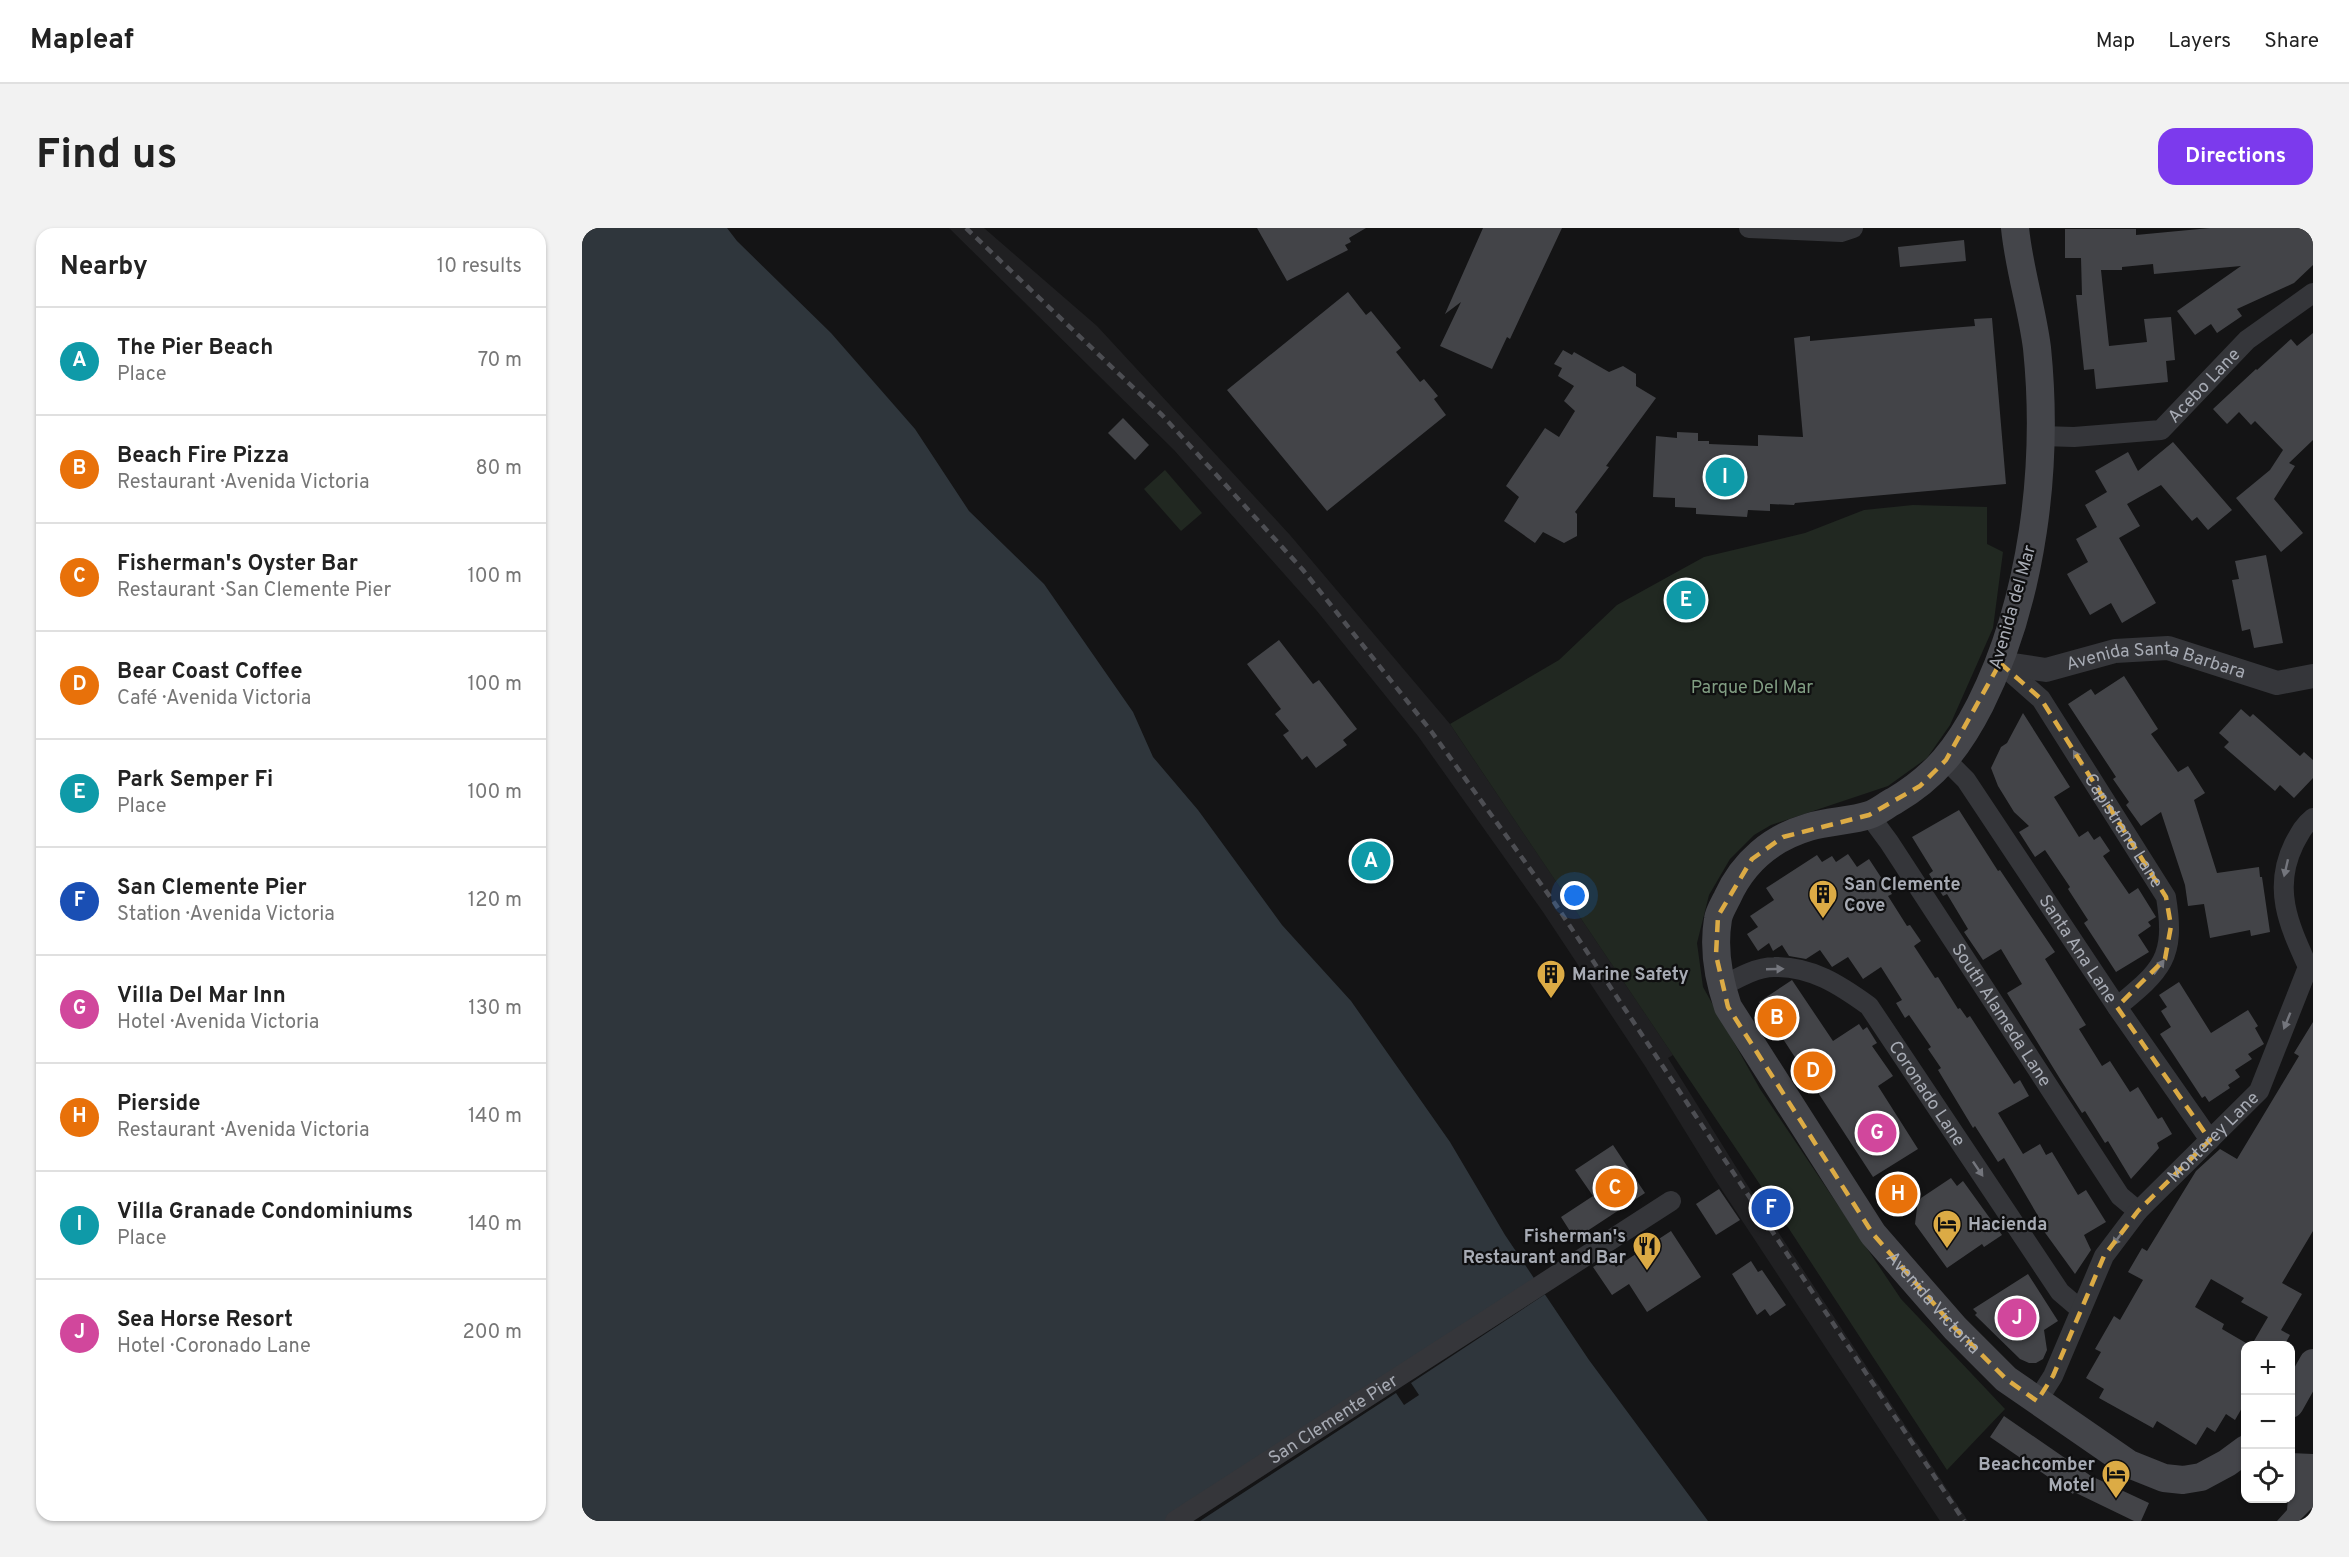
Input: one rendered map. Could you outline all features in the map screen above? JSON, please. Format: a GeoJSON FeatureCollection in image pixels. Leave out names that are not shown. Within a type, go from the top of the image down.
{"type":"FeatureCollection","features":[{"type":"Feature","properties":{"kind":"main road","name":"Avenida del Mar"},"geometry":{"type":"LineString","coordinates":[[1721,987],[1716,955],[1718,916],[1733,884],[1752,859],[1783,837],[1810,827],[1869,815],[1920,786],[1946,760],[1978,708],[2000,663],[2034,526],[2041,436],[2037,346],[2018,257],[2015,228]]}},
{"type":"Feature","properties":{"kind":"main road","name":"Avenida Victoria"},"geometry":{"type":"LineString","coordinates":[[1721,987],[1728,1007],[1874,1234],[1954,1328],[2006,1379],[2129,1464],[2164,1478],[2201,1477],[2228,1463],[2241,1453]]}},
{"type":"Feature","properties":{"kind":"main road"},"geometry":{"type":"LineString","coordinates":[[2295,1395],[2313,1363]]}},
{"type":"Feature","properties":{"kind":"street"},"geometry":{"type":"LineString","coordinates":[[1749,228],[1841,232],[1853,228]]}},
{"type":"Feature","properties":{"kind":"street","name":"Acebo Lane"},"geometry":{"type":"LineString","coordinates":[[2041,436],[2074,437],[2161,430],[2247,340],[2313,292]]}},
{"type":"Feature","properties":{"kind":"street","name":"Avenida Santa Barbara"},"geometry":{"type":"LineString","coordinates":[[2000,663],[2046,670],[2115,651],[2168,648],[2277,683],[2313,676]]}},
{"type":"Feature","properties":{"kind":"street","name":"Capistrano Lane"},"geometry":{"type":"LineString","coordinates":[[2000,663],[2041,699],[2166,897],[2171,926],[2165,959],[2147,982],[2117,1007]]}},
{"type":"Feature","properties":{"kind":"street","name":"Santa Ana Lane"},"geometry":{"type":"LineString","coordinates":[[1946,760],[1966,780],[2117,1007],[2210,1140]]}},
{"type":"Feature","properties":{"kind":"street","name":"South Alameda Lane"},"geometry":{"type":"LineString","coordinates":[[1869,815],[2120,1196],[2138,1211]]}},
{"type":"Feature","properties":{"kind":"street","name":"Monterey Lane"},"geometry":{"type":"LineString","coordinates":[[2037,1401],[2053,1376],[2104,1256],[2138,1211],[2259,1091],[2311,968],[2293,934],[2284,896],[2283,874],[2302,827],[2313,818]]}},
{"type":"Feature","properties":{"kind":"street","name":"Coronado Lane"},"geometry":{"type":"LineString","coordinates":[[1721,987],[1772,966],[1801,970],[1836,981],[1869,1006],[2060,1292],[2081,1310]]}},
{"type":"Feature","properties":{"kind":"street","name":"San Clemente Pier"},"geometry":{"type":"LineString","coordinates":[[1175,1521],[1671,1201]]}},
{"type":"Feature","properties":{"kind":"highlighted area"},"geometry":{"type":"Polygon","coordinates":[[[2000,663],[2041,699],[2166,897],[2171,926],[2165,959],[2117,1007],[2210,1140],[2138,1211],[2104,1256],[2053,1376],[2037,1401],[2006,1379],[1955,1328],[1873,1234],[1728,1007],[1716,955],[1718,916],[1752,859],[1783,837],[1869,815],[1920,786],[1946,760],[2000,663]]]}},
{"type":"Feature","properties":{"kind":"shaded area"},"geometry":{"type":"Polygon","coordinates":[[[582,228],[727,228],[737,241],[831,333],[915,429],[969,511],[1044,584],[1133,712],[1153,757],[1198,810],[1282,925],[1351,1001],[1450,1142],[1505,1235],[1589,1360],[1708,1521],[582,1521],[582,228]]]}},
{"type":"Feature","properties":{"kind":"shaded area"},"geometry":{"type":"Polygon","coordinates":[[[949,228],[984,228],[1097,326],[1290,535],[1450,724],[1673,1055],[1668,1058],[1746,1183],[1968,1521],[1940,1521],[1714,1178],[1645,1066],[1543,912],[1418,736],[1317,611],[1174,450],[949,228]]]}},
{"type":"Feature","properties":{"kind":"green space"},"geometry":{"type":"Polygon","coordinates":[[[1165,470],[1202,513],[1181,531],[1144,489],[1165,470]]]}},
{"type":"Feature","properties":{"kind":"green space","name":"Parque Del Mar"},"geometry":{"type":"Polygon","coordinates":[[[1913,505],[1987,507],[1987,544],[2003,552],[1993,628],[1950,725],[1927,758],[1888,786],[1771,825],[1754,835],[1730,859],[1709,895],[1697,943],[1703,987],[1760,1089],[1901,1299],[2005,1409],[1947,1470],[1755,1177],[1450,724],[1559,660],[1617,605],[1704,557],[1805,533],[1864,510],[1913,505]]]}},
{"type":"Feature","properties":{"kind":"pier"},"geometry":{"type":"Polygon","coordinates":[[[1537,1278],[1547,1293],[1411,1383],[1419,1395],[1404,1405],[1396,1393],[1200,1521],[1166,1521],[1537,1278]]]}},
{"type":"Feature","properties":{"kind":"building"},"geometry":{"type":"Polygon","coordinates":[[[1257,228],[1366,228],[1349,238],[1351,242],[1345,245],[1348,250],[1287,281],[1257,228]]]}},
{"type":"Feature","properties":{"kind":"building"},"geometry":{"type":"Polygon","coordinates":[[[1483,228],[1562,228],[1510,339],[1507,337],[1492,369],[1440,346],[1461,302],[1445,314],[1483,228]]]}},
{"type":"Feature","properties":{"kind":"building"},"geometry":{"type":"Polygon","coordinates":[[[2210,228],[2313,228],[2313,265],[2294,283],[2237,309],[2242,316],[2217,333],[2211,324],[2195,335],[2177,311],[2241,266],[2154,274],[2153,264],[2122,267],[2122,270],[2101,270],[2109,346],[2147,342],[2144,319],[2171,317],[2175,360],[2166,361],[2168,382],[2096,389],[2094,369],[2084,370],[2076,295],[2082,295],[2081,258],[2065,258],[2065,229],[2136,229],[2136,235],[2210,228]]]}},
{"type":"Feature","properties":{"kind":"building"},"geometry":{"type":"Polygon","coordinates":[[[1964,240],[1966,261],[1900,267],[1898,247],[1964,240]]]}},
{"type":"Feature","properties":{"kind":"building"},"geometry":{"type":"Polygon","coordinates":[[[1348,292],[1366,315],[1371,311],[1401,348],[1396,352],[1420,382],[1424,379],[1438,396],[1434,399],[1446,415],[1327,511],[1227,390],[1348,292]]]}},
{"type":"Feature","properties":{"kind":"building"},"geometry":{"type":"Polygon","coordinates":[[[1992,318],[2006,484],[1795,503],[1794,505],[1770,504],[1770,511],[1748,510],[1747,517],[1696,514],[1696,508],[1675,507],[1675,498],[1653,497],[1656,436],[1677,438],[1677,432],[1698,433],[1698,441],[1709,441],[1709,444],[1758,446],[1758,435],[1803,437],[1794,338],[1810,336],[1810,341],[1975,326],[1974,319],[1992,318]]]}},
{"type":"Feature","properties":{"kind":"building"},"geometry":{"type":"Polygon","coordinates":[[[2313,333],[2313,440],[2289,463],[2295,466],[2274,499],[2303,533],[2281,552],[2236,498],[2270,470],[2283,450],[2255,421],[2251,425],[2239,412],[2227,424],[2213,409],[2291,339],[2297,346],[2313,333]]]}},
{"type":"Feature","properties":{"kind":"building"},"geometry":{"type":"Polygon","coordinates":[[[1563,350],[1572,355],[1574,352],[1609,372],[1623,366],[1636,374],[1636,386],[1656,398],[1575,512],[1577,514],[1577,536],[1564,543],[1543,532],[1535,543],[1504,521],[1519,497],[1506,486],[1545,428],[1559,437],[1575,411],[1564,401],[1574,386],[1558,376],[1562,368],[1554,364],[1563,350]]]}},
{"type":"Feature","properties":{"kind":"building"},"geometry":{"type":"Polygon","coordinates":[[[1123,418],[1149,445],[1135,460],[1108,433],[1123,418]]]}},
{"type":"Feature","properties":{"kind":"building"},"geometry":{"type":"Polygon","coordinates":[[[2173,442],[2232,510],[2208,530],[2197,517],[2192,521],[2161,485],[2127,504],[2140,526],[2119,538],[2156,603],[2122,623],[2111,603],[2090,615],[2067,574],[2088,562],[2076,539],[2097,527],[2085,505],[2107,492],[2095,471],[2128,452],[2138,471],[2173,442]]]}},
{"type":"Feature","properties":{"kind":"building"},"geometry":{"type":"Polygon","coordinates":[[[2266,555],[2283,643],[2254,648],[2250,629],[2242,631],[2232,580],[2239,579],[2235,561],[2266,555]]]}},
{"type":"Feature","properties":{"kind":"building"},"geometry":{"type":"Polygon","coordinates":[[[1279,640],[1313,684],[1319,680],[1357,729],[1343,740],[1347,745],[1316,768],[1307,756],[1302,760],[1283,735],[1289,731],[1275,714],[1281,709],[1247,664],[1279,640]]]}},
{"type":"Feature","properties":{"kind":"building"},"geometry":{"type":"Polygon","coordinates":[[[2124,676],[2158,729],[2151,734],[2178,772],[2188,766],[2205,793],[2194,800],[2217,873],[2259,867],[2270,932],[2251,936],[2250,930],[2210,938],[2204,904],[2188,906],[2185,885],[2161,812],[2141,826],[2126,805],[2129,802],[2113,779],[2116,777],[2068,704],[2091,689],[2095,695],[2124,676]]]}},
{"type":"Feature","properties":{"kind":"building"},"geometry":{"type":"Polygon","coordinates":[[[2241,709],[2250,717],[2253,714],[2300,756],[2304,752],[2313,760],[2313,778],[2294,798],[2280,785],[2275,791],[2224,747],[2229,742],[2219,733],[2241,709]]]}},
{"type":"Feature","properties":{"kind":"building"},"geometry":{"type":"Polygon","coordinates":[[[2023,713],[2070,787],[2054,797],[2079,837],[2088,831],[2094,840],[2100,836],[2110,851],[2103,856],[2129,894],[2138,888],[2156,917],[2148,922],[2151,926],[2138,935],[2149,952],[2116,972],[2084,923],[2088,920],[2068,889],[2070,887],[2045,850],[2035,857],[2019,832],[2029,826],[2014,812],[1998,786],[1991,768],[2001,747],[2007,743],[2023,713]]]}},
{"type":"Feature","properties":{"kind":"building"},"geometry":{"type":"Polygon","coordinates":[[[1959,810],[1998,871],[2000,870],[2055,952],[2045,959],[2086,1025],[2079,1029],[2102,1066],[2110,1061],[2130,1092],[2138,1087],[2158,1119],[2162,1117],[2172,1134],[2157,1143],[2159,1148],[2131,1179],[2108,1141],[2105,1143],[2085,1111],[2082,1113],[2007,993],[2022,984],[2001,949],[1983,960],[1964,932],[1968,929],[1947,894],[1943,896],[1929,874],[1933,871],[1912,837],[1959,810]]]}},
{"type":"Feature","properties":{"kind":"building"},"geometry":{"type":"Polygon","coordinates":[[[1848,854],[1857,867],[1869,859],[1892,894],[1888,896],[1907,926],[1910,925],[1921,941],[1914,946],[1935,978],[1938,977],[1958,1009],[1960,1008],[1967,1018],[1970,1016],[2014,1084],[2020,1080],[2029,1096],[1998,1113],[2023,1154],[2040,1144],[2046,1155],[2052,1152],[2078,1195],[2086,1190],[2106,1222],[2084,1235],[2091,1250],[2075,1274],[2038,1223],[2041,1221],[2004,1158],[1998,1162],[1975,1126],[1973,1128],[1938,1070],[1941,1068],[1928,1049],[1931,1047],[1909,1015],[1905,1018],[1896,1003],[1902,1000],[1881,967],[1863,979],[1848,957],[1832,967],[1820,950],[1806,959],[1789,956],[1782,945],[1773,951],[1769,943],[1758,951],[1747,934],[1758,927],[1750,916],[1774,900],[1766,888],[1817,855],[1822,862],[1832,856],[1836,862],[1848,854]]]}},
{"type":"Feature","properties":{"kind":"building"},"geometry":{"type":"Polygon","coordinates":[[[1792,980],[1833,1041],[1859,1024],[1863,1030],[1867,1027],[1877,1043],[1872,1046],[1893,1076],[1878,1086],[1918,1149],[1873,1177],[1759,1002],[1792,980]]]}},
{"type":"Feature","properties":{"kind":"building"},"geometry":{"type":"Polygon","coordinates":[[[2179,982],[2211,1033],[2248,1010],[2258,1026],[2255,1028],[2264,1044],[2248,1054],[2252,1059],[2235,1070],[2240,1077],[2228,1085],[2230,1088],[2209,1102],[2205,1096],[2202,1098],[2160,1034],[2171,1027],[2161,1011],[2167,1007],[2159,995],[2179,982]]]}},
{"type":"Feature","properties":{"kind":"building"},"geometry":{"type":"Polygon","coordinates":[[[2313,1022],[2313,1231],[2282,1283],[2302,1294],[2281,1330],[2290,1335],[2287,1341],[2254,1341],[2268,1317],[2241,1302],[2244,1298],[2211,1279],[2195,1307],[2224,1324],[2222,1329],[2243,1341],[2241,1410],[2235,1420],[2226,1414],[2215,1432],[2207,1427],[2196,1445],[2157,1421],[2153,1428],[2099,1398],[2104,1389],[2086,1378],[2101,1352],[2095,1349],[2114,1316],[2120,1320],[2143,1280],[2128,1272],[2142,1248],[2147,1251],[2196,1171],[2220,1149],[2237,1159],[2299,1056],[2294,1053],[2313,1022]]]}},
{"type":"Feature","properties":{"kind":"building"},"geometry":{"type":"Polygon","coordinates":[[[1613,1145],[1645,1193],[1575,1239],[1561,1217],[1593,1196],[1575,1170],[1613,1145]]]}},
{"type":"Feature","properties":{"kind":"building"},"geometry":{"type":"Polygon","coordinates":[[[1951,1178],[1957,1186],[1963,1181],[2002,1235],[1984,1247],[1982,1244],[1947,1268],[1915,1224],[1918,1200],[1951,1178]]]}},
{"type":"Feature","properties":{"kind":"building"},"geometry":{"type":"Polygon","coordinates":[[[1719,1189],[1740,1220],[1716,1235],[1696,1204],[1719,1189]]]}},
{"type":"Feature","properties":{"kind":"building","name":"Fisherman's Restaurant and Bar"},"geometry":{"type":"Polygon","coordinates":[[[1671,1231],[1701,1277],[1647,1312],[1629,1284],[1612,1295],[1593,1267],[1609,1257],[1616,1267],[1671,1231]]]}},
{"type":"Feature","properties":{"kind":"building"},"geometry":{"type":"Polygon","coordinates":[[[1751,1261],[1758,1272],[1762,1270],[1786,1305],[1770,1316],[1765,1309],[1757,1315],[1732,1274],[1751,1261]]]}},
{"type":"Feature","properties":{"kind":"building"},"geometry":{"type":"Polygon","coordinates":[[[2028,1274],[2058,1321],[2044,1330],[2047,1350],[2043,1359],[2036,1363],[2020,1359],[1975,1315],[1977,1313],[1973,1309],[2028,1274]]]}},
{"type":"Feature","properties":{"kind":"building"},"geometry":{"type":"Polygon","coordinates":[[[2004,1416],[2091,1476],[2149,1503],[2141,1521],[2134,1521],[2074,1492],[2073,1494],[1990,1437],[2004,1416]]]}},
{"type":"Feature","properties":{"kind":"building"},"geometry":{"type":"Polygon","coordinates":[[[2295,1453],[2313,1454],[2313,1507],[2299,1521],[2277,1521],[2287,1510],[2288,1503],[2295,1503],[2295,1453]]]}},
{"type":"Feature","properties":{"kind":"railway"},"geometry":{"type":"LineString","coordinates":[[966,228],[1162,415],[1303,570],[1431,731],[1556,905],[1964,1521]]}},
{"type":"Feature","properties":{"kind":"place","name":"Villa Granade Condominiums"},"geometry":{"type":"Point","coordinates":[1725,477]}},
{"type":"Feature","properties":{"kind":"place","name":"Park Semper Fi"},"geometry":{"type":"Point","coordinates":[1686,600]}},
{"type":"Feature","properties":{"kind":"place","name":"The Pier Beach"},"geometry":{"type":"Point","coordinates":[1371,861]}},
{"type":"Feature","properties":{"kind":"place","name":"San Clemente Cove"},"geometry":{"type":"Point","coordinates":[1823,920]}},
{"type":"Feature","properties":{"kind":"place","name":"Marine Safety"},"geometry":{"type":"Point","coordinates":[1551,1000]}},
{"type":"Feature","properties":{"kind":"place","name":"Beach Fire Pizza"},"geometry":{"type":"Point","coordinates":[1777,1018]}},
{"type":"Feature","properties":{"kind":"place","name":"Bear Coast Coffee"},"geometry":{"type":"Point","coordinates":[1813,1071]}},
{"type":"Feature","properties":{"kind":"place","name":"Villa Del Mar Inn"},"geometry":{"type":"Point","coordinates":[1877,1133]}},
{"type":"Feature","properties":{"kind":"place","name":"Fisherman's Oyster Bar"},"geometry":{"type":"Point","coordinates":[1615,1188]}},
{"type":"Feature","properties":{"kind":"place","name":"Pierside"},"geometry":{"type":"Point","coordinates":[1898,1194]}},
{"type":"Feature","properties":{"kind":"place","name":"San Clemente Pier"},"geometry":{"type":"Point","coordinates":[1771,1208]}},
{"type":"Feature","properties":{"kind":"place","name":"Hacienda"},"geometry":{"type":"Point","coordinates":[1947,1250]}},
{"type":"Feature","properties":{"kind":"place","name":"Fisherman's Restaurant and Bar"},"geometry":{"type":"Point","coordinates":[1647,1272]}},
{"type":"Feature","properties":{"kind":"place","name":"Sea Horse Resort"},"geometry":{"type":"Point","coordinates":[2017,1318]}},
{"type":"Feature","properties":{"kind":"place","name":"Beachcomber Motel"},"geometry":{"type":"Point","coordinates":[2116,1500]}}]}
